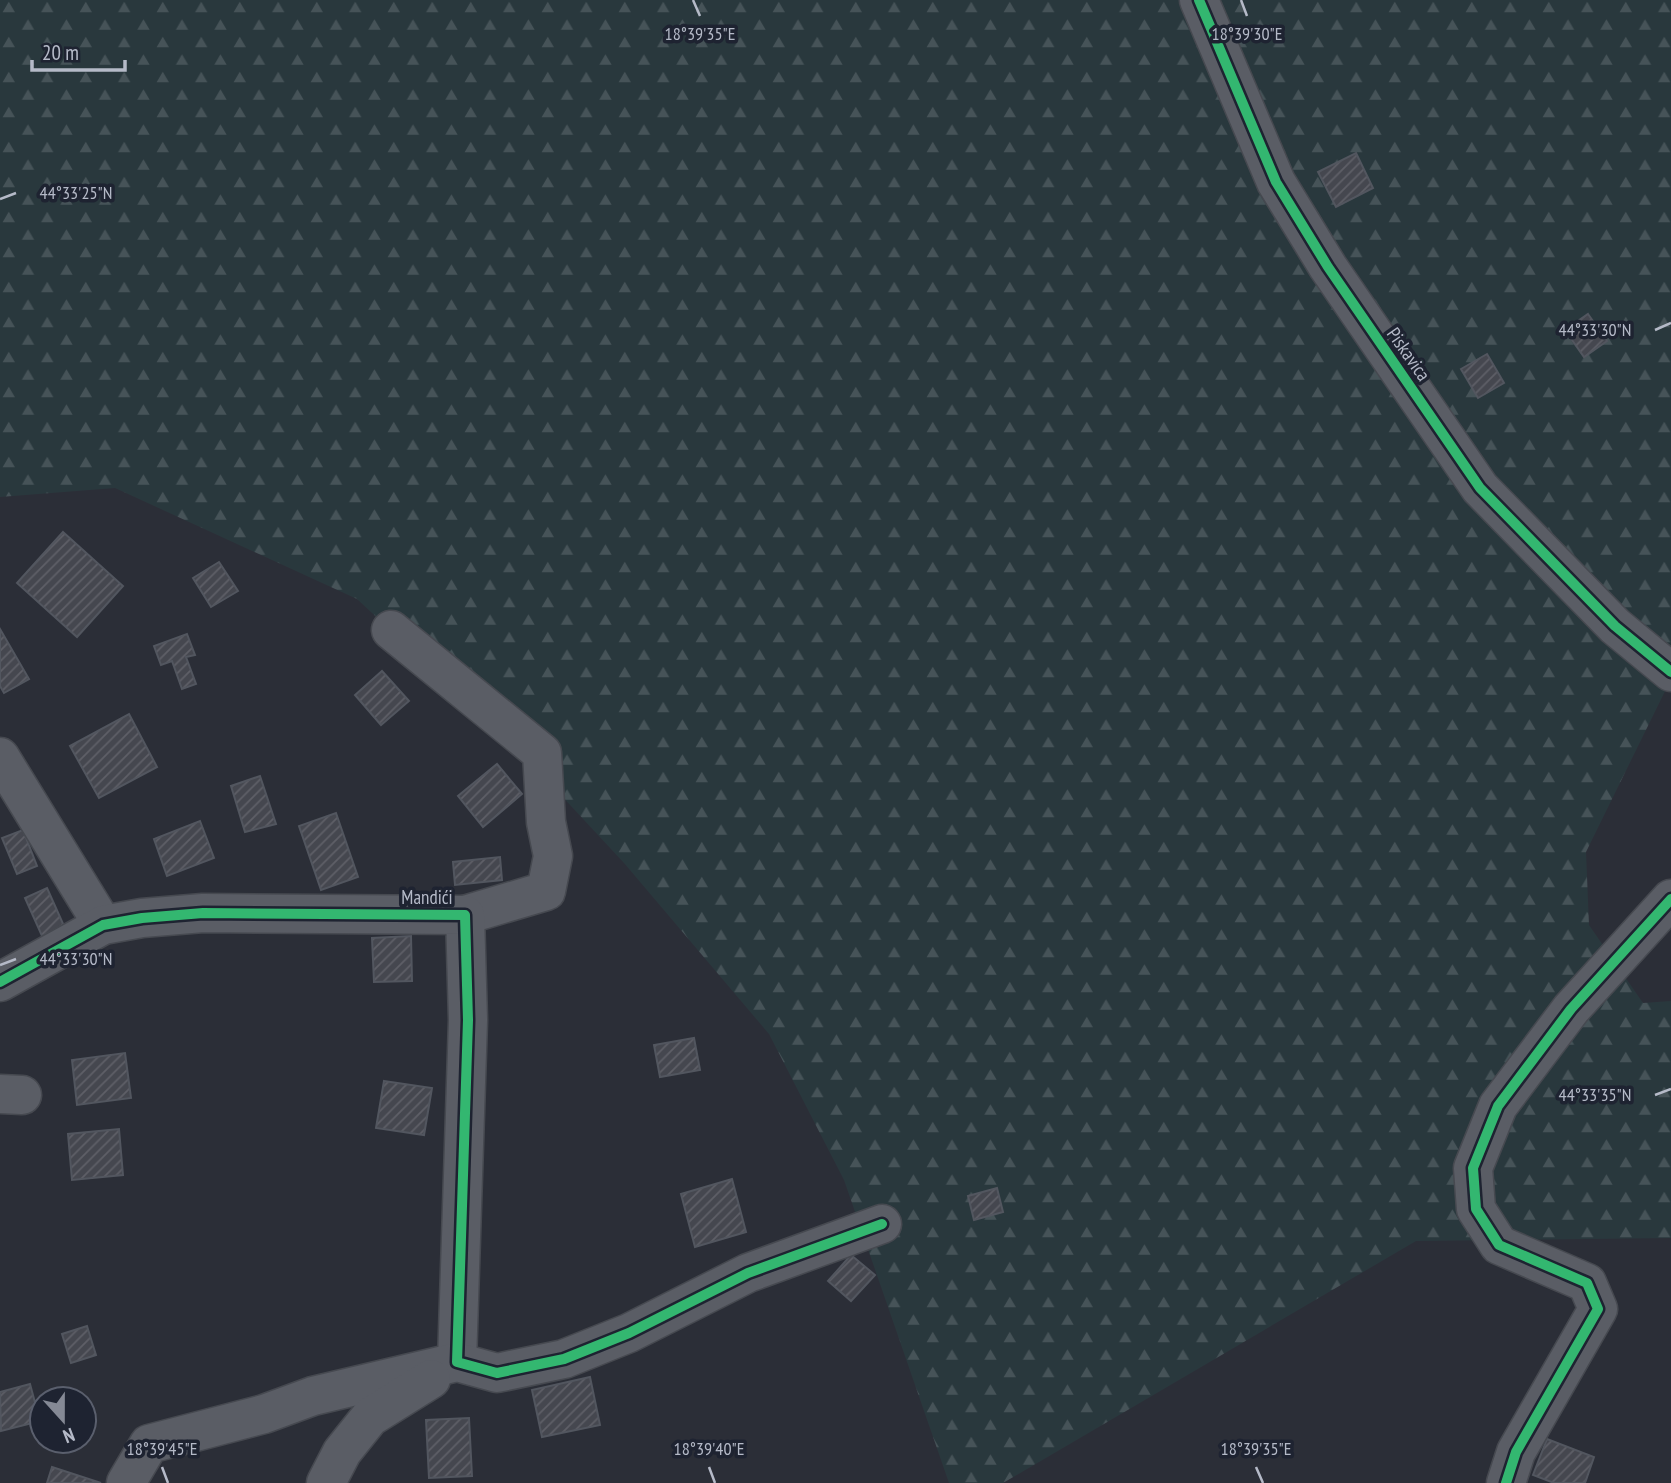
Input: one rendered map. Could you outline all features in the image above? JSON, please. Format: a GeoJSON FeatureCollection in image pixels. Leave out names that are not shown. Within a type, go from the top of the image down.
{"type":"FeatureCollection","features":[{"type":"Feature","properties":{"kind":"street","name":"Piskavica"},"geometry":{"type":"LineString","coordinates":[[1199,0],[1276,182],[1328,267],[1480,488],[1615,626],[1671,671]]}},
{"type":"Feature","properties":{"kind":"street","name":"Mandići"},"geometry":{"type":"LineString","coordinates":[[0,982],[103,925],[204,913],[465,915],[546,891],[553,856],[546,822],[542,753],[391,630]]}},
{"type":"Feature","properties":{"kind":"street"},"geometry":{"type":"LineString","coordinates":[[0,757],[103,925]]}},
{"type":"Feature","properties":{"kind":"street"},"geometry":{"type":"LineString","coordinates":[[1506,1483],[1516,1452],[1598,1309],[1587,1283],[1499,1245],[1476,1209],[1473,1168],[1498,1106],[1571,1009],[1671,899]]}},
{"type":"Feature","properties":{"kind":"street","name":"Mandići"},"geometry":{"type":"LineString","coordinates":[[457,1362],[468,1020],[465,915]]}},
{"type":"Feature","properties":{"kind":"street"},"geometry":{"type":"LineString","coordinates":[[126,1483],[149,1444],[264,1414],[313,1396],[457,1362],[497,1373],[564,1359],[629,1334],[748,1273],[882,1224]]}},
{"type":"Feature","properties":{"kind":"street"},"geometry":{"type":"LineString","coordinates":[[326,1483],[342,1452],[370,1417],[457,1362]]}},
{"type":"Feature","properties":{"kind":"green space"},"geometry":{"type":"Polygon","coordinates":[[[0,0],[1671,0],[1671,679],[1586,852],[1589,925],[1643,1003],[1671,1001],[1671,1238],[1416,1241],[1003,1483],[949,1483],[844,1180],[769,1034],[624,863],[518,749],[357,599],[115,488],[0,497],[0,0]]]}},
{"type":"Feature","properties":{"kind":"building"},"geometry":{"type":"Polygon","coordinates":[[[1356,153],[1373,188],[1336,207],[1318,172],[1356,153]]]}},
{"type":"Feature","properties":{"kind":"building"},"geometry":{"type":"Polygon","coordinates":[[[1588,314],[1607,341],[1584,357],[1565,330],[1588,314]]]}},
{"type":"Feature","properties":{"kind":"building"},"geometry":{"type":"Polygon","coordinates":[[[1487,354],[1504,383],[1478,398],[1461,369],[1487,354]]]}},
{"type":"Feature","properties":{"kind":"building"},"geometry":{"type":"Polygon","coordinates":[[[63,532],[123,586],[77,637],[17,583],[63,532]]]}},
{"type":"Feature","properties":{"kind":"building"},"geometry":{"type":"Polygon","coordinates":[[[219,562],[238,591],[211,607],[193,578],[219,562]]]}},
{"type":"Feature","properties":{"kind":"building"},"geometry":{"type":"Polygon","coordinates":[[[0,629],[29,679],[4,693],[0,686],[0,629]]]}},
{"type":"Feature","properties":{"kind":"building"},"geometry":{"type":"Polygon","coordinates":[[[187,634],[195,655],[186,657],[196,684],[182,689],[172,661],[161,665],[154,646],[187,634]]]}},
{"type":"Feature","properties":{"kind":"building"},"geometry":{"type":"Polygon","coordinates":[[[382,671],[409,701],[381,725],[355,695],[382,671]]]}},
{"type":"Feature","properties":{"kind":"building"},"geometry":{"type":"Polygon","coordinates":[[[129,714],[157,767],[99,798],[70,746],[129,714]]]}},
{"type":"Feature","properties":{"kind":"building"},"geometry":{"type":"Polygon","coordinates":[[[497,764],[522,794],[483,827],[458,796],[497,764]]]}},
{"type":"Feature","properties":{"kind":"building"},"geometry":{"type":"Polygon","coordinates":[[[260,776],[276,824],[245,832],[231,786],[260,776]]]}},
{"type":"Feature","properties":{"kind":"building"},"geometry":{"type":"Polygon","coordinates":[[[336,813],[358,877],[321,890],[299,826],[336,813]]]}},
{"type":"Feature","properties":{"kind":"building"},"geometry":{"type":"Polygon","coordinates":[[[200,821],[214,858],[167,876],[154,839],[200,821]]]}},
{"type":"Feature","properties":{"kind":"building"},"geometry":{"type":"Polygon","coordinates":[[[23,830],[37,866],[17,874],[2,838],[23,830]]]}},
{"type":"Feature","properties":{"kind":"building"},"geometry":{"type":"Polygon","coordinates":[[[500,857],[502,880],[455,885],[453,862],[500,857]]]}},
{"type":"Feature","properties":{"kind":"building"},"geometry":{"type":"Polygon","coordinates":[[[47,888],[64,926],[42,936],[25,898],[47,888]]]}},
{"type":"Feature","properties":{"kind":"building"},"geometry":{"type":"Polygon","coordinates":[[[411,936],[412,981],[374,982],[372,938],[411,936]]]}},
{"type":"Feature","properties":{"kind":"building"},"geometry":{"type":"Polygon","coordinates":[[[694,1038],[700,1070],[660,1077],[654,1045],[694,1038]]]}},
{"type":"Feature","properties":{"kind":"building"},"geometry":{"type":"Polygon","coordinates":[[[125,1053],[131,1098],[77,1105],[72,1060],[125,1053]]]}},
{"type":"Feature","properties":{"kind":"building"},"geometry":{"type":"Polygon","coordinates":[[[384,1081],[432,1088],[424,1135],[376,1128],[384,1081]]]}},
{"type":"Feature","properties":{"kind":"building"},"geometry":{"type":"Polygon","coordinates":[[[119,1129],[123,1175],[72,1180],[68,1134],[119,1129]]]}},
{"type":"Feature","properties":{"kind":"building"},"geometry":{"type":"Polygon","coordinates":[[[732,1179],[746,1232],[695,1247],[681,1194],[732,1179]]]}},
{"type":"Feature","properties":{"kind":"building"},"geometry":{"type":"Polygon","coordinates":[[[997,1188],[1003,1212],[974,1220],[968,1196],[997,1188]]]}},
{"type":"Feature","properties":{"kind":"building"},"geometry":{"type":"Polygon","coordinates":[[[851,1255],[875,1275],[851,1301],[828,1281],[851,1255]]]}},
{"type":"Feature","properties":{"kind":"building"},"geometry":{"type":"Polygon","coordinates":[[[87,1326],[96,1355],[71,1363],[62,1334],[87,1326]]]}},
{"type":"Feature","properties":{"kind":"building"},"geometry":{"type":"Polygon","coordinates":[[[590,1377],[600,1425],[542,1437],[532,1390],[590,1377]]]}},
{"type":"Feature","properties":{"kind":"building"},"geometry":{"type":"Polygon","coordinates":[[[30,1384],[28,1424],[1,1431],[0,1392],[30,1384]]]}},
{"type":"Feature","properties":{"kind":"building"},"geometry":{"type":"Polygon","coordinates":[[[469,1418],[472,1476],[429,1478],[426,1420],[469,1418]]]}},
{"type":"Feature","properties":{"kind":"building"},"geometry":{"type":"Polygon","coordinates":[[[1547,1439],[1594,1457],[1585,1483],[1554,1483],[1533,1475],[1547,1439]]]}},
{"type":"Feature","properties":{"kind":"building"},"geometry":{"type":"Polygon","coordinates":[[[52,1467],[101,1483],[47,1483],[52,1467]]]}},
{"type":"Feature","properties":{"kind":"cycle path"},"geometry":{"type":"LineString","coordinates":[[1199,0],[1276,182],[1328,267],[1480,488],[1615,626],[1671,672]]}},
{"type":"Feature","properties":{"kind":"cycle path"},"geometry":{"type":"LineString","coordinates":[[1506,1483],[1516,1452],[1598,1309],[1587,1283],[1499,1245],[1476,1209],[1473,1168],[1498,1106],[1571,1009],[1671,899]]}},
{"type":"Feature","properties":{"kind":"cycle path"},"geometry":{"type":"LineString","coordinates":[[0,982],[103,925],[142,918],[203,913],[465,915],[468,1020],[457,1362],[497,1373],[564,1359],[629,1333],[748,1273],[882,1224]]}}]}
